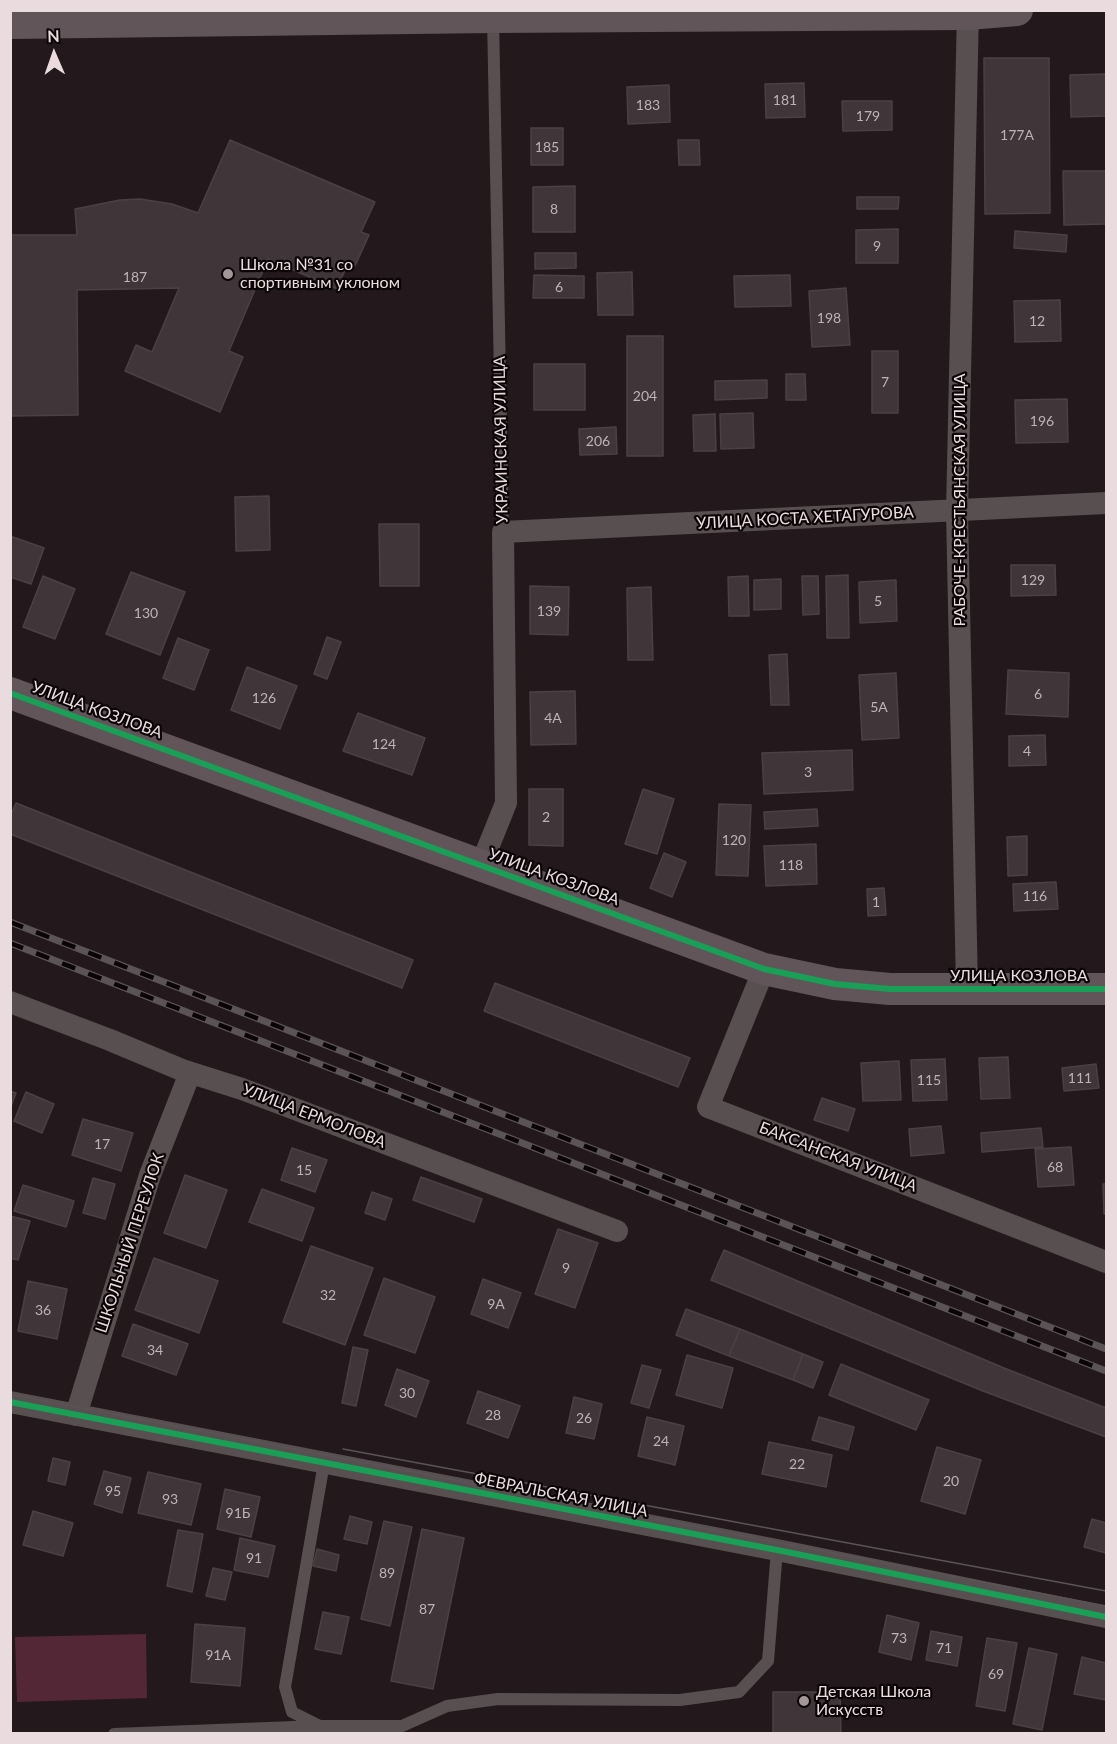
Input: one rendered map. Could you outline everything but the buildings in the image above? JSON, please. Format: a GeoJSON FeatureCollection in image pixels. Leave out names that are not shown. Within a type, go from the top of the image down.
{"type":"FeatureCollection","features":[{"type":"Feature","properties":{"kind":"street"},"geometry":{"type":"LineString","coordinates":[[10,23],[493,14],[1017,10]]}},
{"type":"Feature","properties":{"kind":"street","name":"РАБОЧЕ-КРЕСТЬЯНСКАЯ УЛИЦА"},"geometry":{"type":"LineString","coordinates":[[967,989],[957,511],[968,12]]}},
{"type":"Feature","properties":{"kind":"street","name":"УЛИЦА КОСТА ХЕТАГУРОВА"},"geometry":{"type":"LineString","coordinates":[[503,532],[1107,503]]}},
{"type":"Feature","properties":{"kind":"street","name":"УКРАИНСКАЯ УЛИЦА"},"geometry":{"type":"LineString","coordinates":[[481,865],[506,802],[503,532]]}},
{"type":"Feature","properties":{"kind":"street","name":"УЛИЦА КОЗЛОВА"},"geometry":{"type":"LineString","coordinates":[[10,693],[764,969],[834,984],[890,989],[1107,989]]}},
{"type":"Feature","properties":{"kind":"street","name":"БАКСАНСКАЯ УЛИЦА"},"geometry":{"type":"LineString","coordinates":[[764,969],[708,1107],[1107,1262]]}},
{"type":"Feature","properties":{"kind":"street","name":"УЛИЦА ЕРМОЛОВА"},"geometry":{"type":"LineString","coordinates":[[10,1002],[110,1040],[155,1060],[243,1089],[617,1231]]}},
{"type":"Feature","properties":{"kind":"street","name":"ШКОЛЬНЫЙ ПЕРЕУЛОК"},"geometry":{"type":"LineString","coordinates":[[76,1415],[150,1175],[190,1073]]}},
{"type":"Feature","properties":{"kind":"street","name":"ФЕВРАЛЬСКАЯ УЛИЦА"},"geometry":{"type":"LineString","coordinates":[[10,1402],[777,1550],[1107,1617]]}},
{"type":"Feature","properties":{"kind":"lane","name":"УКРАИНСКАЯ УЛИЦА"},"geometry":{"type":"LineString","coordinates":[[493,14],[503,532]]}},
{"type":"Feature","properties":{"kind":"lane"},"geometry":{"type":"LineString","coordinates":[[320,1726],[292,1712],[285,1687],[324,1463]]}},
{"type":"Feature","properties":{"kind":"lane"},"geometry":{"type":"LineString","coordinates":[[114,1734],[320,1726],[402,1726],[447,1706],[498,1699],[680,1700],[739,1692],[768,1661],[777,1550]]}},
{"type":"Feature","properties":{"kind":"shaded area"},"geometry":{"type":"Polygon","coordinates":[[[146,1634],[147,1698],[17,1702],[15,1637],[146,1634]]]}},
{"type":"Feature","properties":{"kind":"tram line"},"geometry":{"type":"LineString","coordinates":[[10,1394],[1106,1606]]}},
{"type":"Feature","properties":{"kind":"tram line"},"geometry":{"type":"LineString","coordinates":[[343,1449],[1106,1591]]}},
{"type":"Feature","properties":{"kind":"railway"},"geometry":{"type":"LineString","coordinates":[[10,922],[1106,1349]]}},
{"type":"Feature","properties":{"kind":"railway"},"geometry":{"type":"LineString","coordinates":[[10,943],[1106,1371]]}},
{"type":"Feature","properties":{"kind":"cycle path"},"geometry":{"type":"LineString","coordinates":[[10,693],[764,969],[835,984],[890,989],[1106,989]]}},
{"type":"Feature","properties":{"kind":"cycle path"},"geometry":{"type":"LineString","coordinates":[[10,1402],[777,1550],[1106,1617]]}},
{"type":"Feature","properties":{"kind":"place","name":"Школа №31 со спортивным уклоном"},"geometry":{"type":"Point","coordinates":[228,274]}},
{"type":"Feature","properties":{"kind":"place","name":"Детская Школа Искусств"},"geometry":{"type":"Point","coordinates":[804,1701]}}]}
